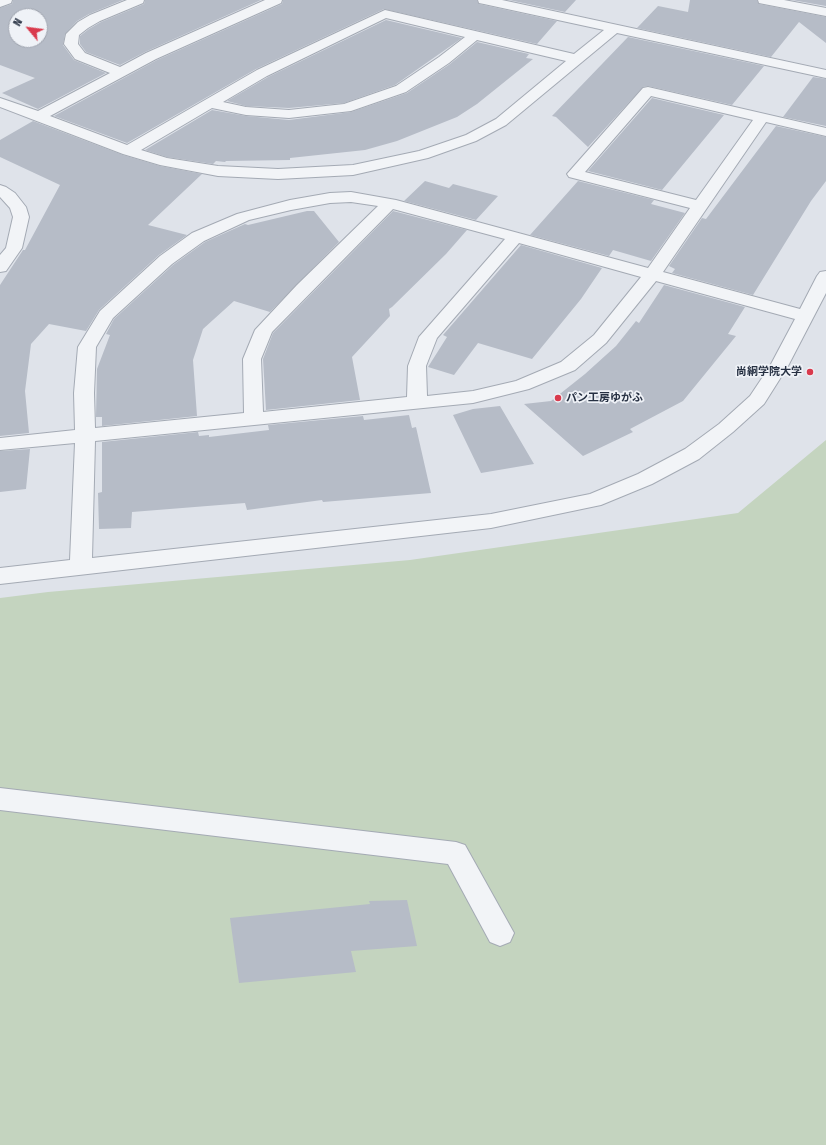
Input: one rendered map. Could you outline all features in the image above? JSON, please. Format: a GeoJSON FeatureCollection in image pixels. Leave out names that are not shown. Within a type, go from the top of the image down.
{"type":"FeatureCollection","features":[{"type":"Feature","properties":{"kind":"street"},"geometry":{"type":"LineString","coordinates":[[0,3],[6,0]]}},
{"type":"Feature","properties":{"kind":"street"},"geometry":{"type":"LineString","coordinates":[[121,72],[80,56],[71,44],[73,34],[83,25],[95,18],[138,0]]}},
{"type":"Feature","properties":{"kind":"street"},"geometry":{"type":"LineString","coordinates":[[38,117],[151,56],[276,0]]}},
{"type":"Feature","properties":{"kind":"street"},"geometry":{"type":"LineString","coordinates":[[484,0],[826,74]]}},
{"type":"Feature","properties":{"kind":"street"},"geometry":{"type":"LineString","coordinates":[[764,0],[826,12]]}},
{"type":"Feature","properties":{"kind":"street"},"geometry":{"type":"LineString","coordinates":[[128,151],[262,73],[386,14],[576,59]]}},
{"type":"Feature","properties":{"kind":"street"},"geometry":{"type":"LineString","coordinates":[[0,102],[128,151],[165,162],[218,171],[278,174],[353,170],[423,155],[471,138],[501,122],[613,29]]}},
{"type":"Feature","properties":{"kind":"street"},"geometry":{"type":"LineString","coordinates":[[209,103],[246,111],[289,114],[346,108],[401,89],[444,60],[475,36]]}},
{"type":"Feature","properties":{"kind":"street"},"geometry":{"type":"LineString","coordinates":[[700,206],[575,174],[648,92],[826,132]]}},
{"type":"Feature","properties":{"kind":"street"},"geometry":{"type":"LineString","coordinates":[[0,444],[254,418],[417,404],[473,397],[522,385],[568,366],[600,339],[652,275],[762,118]]}},
{"type":"Feature","properties":{"kind":"street"},"geometry":{"type":"LineString","coordinates":[[0,190],[9,196],[18,206],[21,217],[14,248],[0,267]]}},
{"type":"Feature","properties":{"kind":"street"},"geometry":{"type":"LineString","coordinates":[[81,567],[85,435],[84,393],[88,347],[106,315],[166,260],[198,237],[243,216],[290,205],[330,198],[351,198],[390,203],[804,316]]}},
{"type":"Feature","properties":{"kind":"street"},"geometry":{"type":"LineString","coordinates":[[254,418],[252,359],[264,330],[390,203]]}},
{"type":"Feature","properties":{"kind":"street"},"geometry":{"type":"LineString","coordinates":[[417,404],[417,366],[428,337],[516,237]]}},
{"type":"Feature","properties":{"kind":"street"},"geometry":{"type":"LineString","coordinates":[[0,576],[491,521],[594,500],[645,479],[692,454],[726,428],[757,400],[779,366],[826,276]]}},
{"type":"Feature","properties":{"kind":"street"},"geometry":{"type":"LineString","coordinates":[[0,799],[397,847],[456,852],[500,933]]}},
{"type":"Feature","properties":{"kind":"green space"},"geometry":{"type":"Polygon","coordinates":[[[826,440],[826,1145],[0,1145],[0,598],[48,592],[410,560],[738,513],[826,440]]]}},
{"type":"Feature","properties":{"kind":"building"},"geometry":{"type":"Polygon","coordinates":[[[13,0],[123,0],[89,14],[77,21],[65,34],[63,45],[74,60],[106,73],[38,109],[2,93],[35,78],[0,65],[0,8],[12,4],[13,0]]]}},
{"type":"Feature","properties":{"kind":"building"},"geometry":{"type":"Polygon","coordinates":[[[145,0],[261,0],[145,52],[120,65],[86,52],[80,44],[80,36],[101,22],[144,4],[145,0]]]}},
{"type":"Feature","properties":{"kind":"building"},"geometry":{"type":"Polygon","coordinates":[[[283,0],[477,0],[479,4],[557,21],[537,44],[384,9],[256,69],[127,143],[54,116],[157,60],[282,4],[283,0]]]}},
{"type":"Feature","properties":{"kind":"building"},"geometry":{"type":"Polygon","coordinates":[[[509,0],[576,0],[565,12],[509,0]]]}},
{"type":"Feature","properties":{"kind":"building"},"geometry":{"type":"Polygon","coordinates":[[[690,0],[757,0],[759,4],[826,17],[826,43],[799,22],[771,57],[637,28],[658,6],[688,12],[690,0]]]}},
{"type":"Feature","properties":{"kind":"building"},"geometry":{"type":"Polygon","coordinates":[[[792,0],[826,0],[826,6],[792,0]]]}},
{"type":"Feature","properties":{"kind":"building"},"geometry":{"type":"Polygon","coordinates":[[[386,20],[462,38],[395,85],[344,103],[289,108],[246,106],[227,101],[268,77],[386,20]]]}},
{"type":"Feature","properties":{"kind":"building"},"geometry":{"type":"Polygon","coordinates":[[[628,37],[764,66],[732,105],[648,86],[643,87],[588,147],[556,117],[552,116],[628,37]]]}},
{"type":"Feature","properties":{"kind":"building"},"geometry":{"type":"Polygon","coordinates":[[[477,42],[529,54],[526,58],[533,59],[477,104],[457,117],[397,141],[365,150],[290,158],[290,160],[216,161],[213,164],[167,157],[145,150],[212,110],[246,116],[289,120],[351,112],[407,93],[450,64],[477,42]]]}},
{"type":"Feature","properties":{"kind":"building"},"geometry":{"type":"Polygon","coordinates":[[[813,77],[826,79],[826,126],[783,117],[813,77]]]}},
{"type":"Feature","properties":{"kind":"building"},"geometry":{"type":"Polygon","coordinates":[[[652,98],[724,115],[662,190],[588,171],[652,98]]]}},
{"type":"Feature","properties":{"kind":"building"},"geometry":{"type":"Polygon","coordinates":[[[33,121],[123,155],[160,166],[202,174],[148,225],[187,235],[159,255],[99,310],[86,331],[49,324],[31,344],[25,391],[29,433],[0,436],[0,285],[23,250],[25,250],[60,185],[0,157],[0,140],[33,121]]]}},
{"type":"Feature","properties":{"kind":"building"},"geometry":{"type":"Polygon","coordinates":[[[776,126],[826,137],[826,181],[811,201],[753,295],[672,273],[675,269],[669,266],[702,218],[706,219],[776,126]]]}},
{"type":"Feature","properties":{"kind":"building"},"geometry":{"type":"Polygon","coordinates":[[[425,181],[449,188],[453,184],[498,196],[476,220],[404,201],[425,181]]]}},
{"type":"Feature","properties":{"kind":"building"},"geometry":{"type":"Polygon","coordinates":[[[578,181],[654,200],[651,204],[685,213],[651,261],[613,250],[609,256],[530,235],[578,181]]]}},
{"type":"Feature","properties":{"kind":"building"},"geometry":{"type":"Polygon","coordinates":[[[307,211],[314,211],[339,242],[270,312],[234,301],[203,329],[193,360],[197,416],[102,426],[102,417],[96,417],[97,369],[110,335],[106,334],[114,319],[173,265],[205,242],[245,224],[248,225],[307,211]]]}},
{"type":"Feature","properties":{"kind":"building"},"geometry":{"type":"Polygon","coordinates":[[[393,211],[467,230],[446,254],[389,309],[390,316],[352,357],[360,400],[266,410],[263,359],[273,333],[393,211]]]}},
{"type":"Feature","properties":{"kind":"building"},"geometry":{"type":"Polygon","coordinates":[[[521,245],[602,268],[581,299],[532,359],[478,343],[454,375],[428,367],[447,337],[443,335],[521,245]]]}},
{"type":"Feature","properties":{"kind":"building"},"geometry":{"type":"Polygon","coordinates":[[[664,285],[745,307],[728,334],[736,336],[683,401],[630,429],[633,432],[583,456],[524,404],[551,401],[585,374],[616,346],[636,321],[639,323],[664,285]]]}},
{"type":"Feature","properties":{"kind":"building"},"geometry":{"type":"Polygon","coordinates":[[[500,406],[534,464],[481,473],[453,415],[473,409],[500,406]]]}},
{"type":"Feature","properties":{"kind":"building"},"geometry":{"type":"Polygon","coordinates":[[[409,415],[412,428],[416,427],[431,493],[323,502],[322,500],[247,510],[245,503],[132,512],[131,528],[99,529],[98,493],[102,492],[102,442],[198,432],[199,436],[209,435],[209,437],[269,430],[268,425],[363,416],[364,420],[409,415]]]}},
{"type":"Feature","properties":{"kind":"building"},"geometry":{"type":"Polygon","coordinates":[[[30,449],[26,489],[0,492],[0,451],[30,449]]]}},
{"type":"Feature","properties":{"kind":"building"},"geometry":{"type":"Polygon","coordinates":[[[407,900],[417,946],[351,951],[356,972],[239,983],[230,918],[370,904],[369,901],[407,900]]]}},
{"type":"Feature","properties":{"kind":"place","name":"尚絅学院大学"},"geometry":{"type":"Point","coordinates":[810,372]}},
{"type":"Feature","properties":{"kind":"place","name":"パン工房ゆがふ"},"geometry":{"type":"Point","coordinates":[558,398]}}]}
